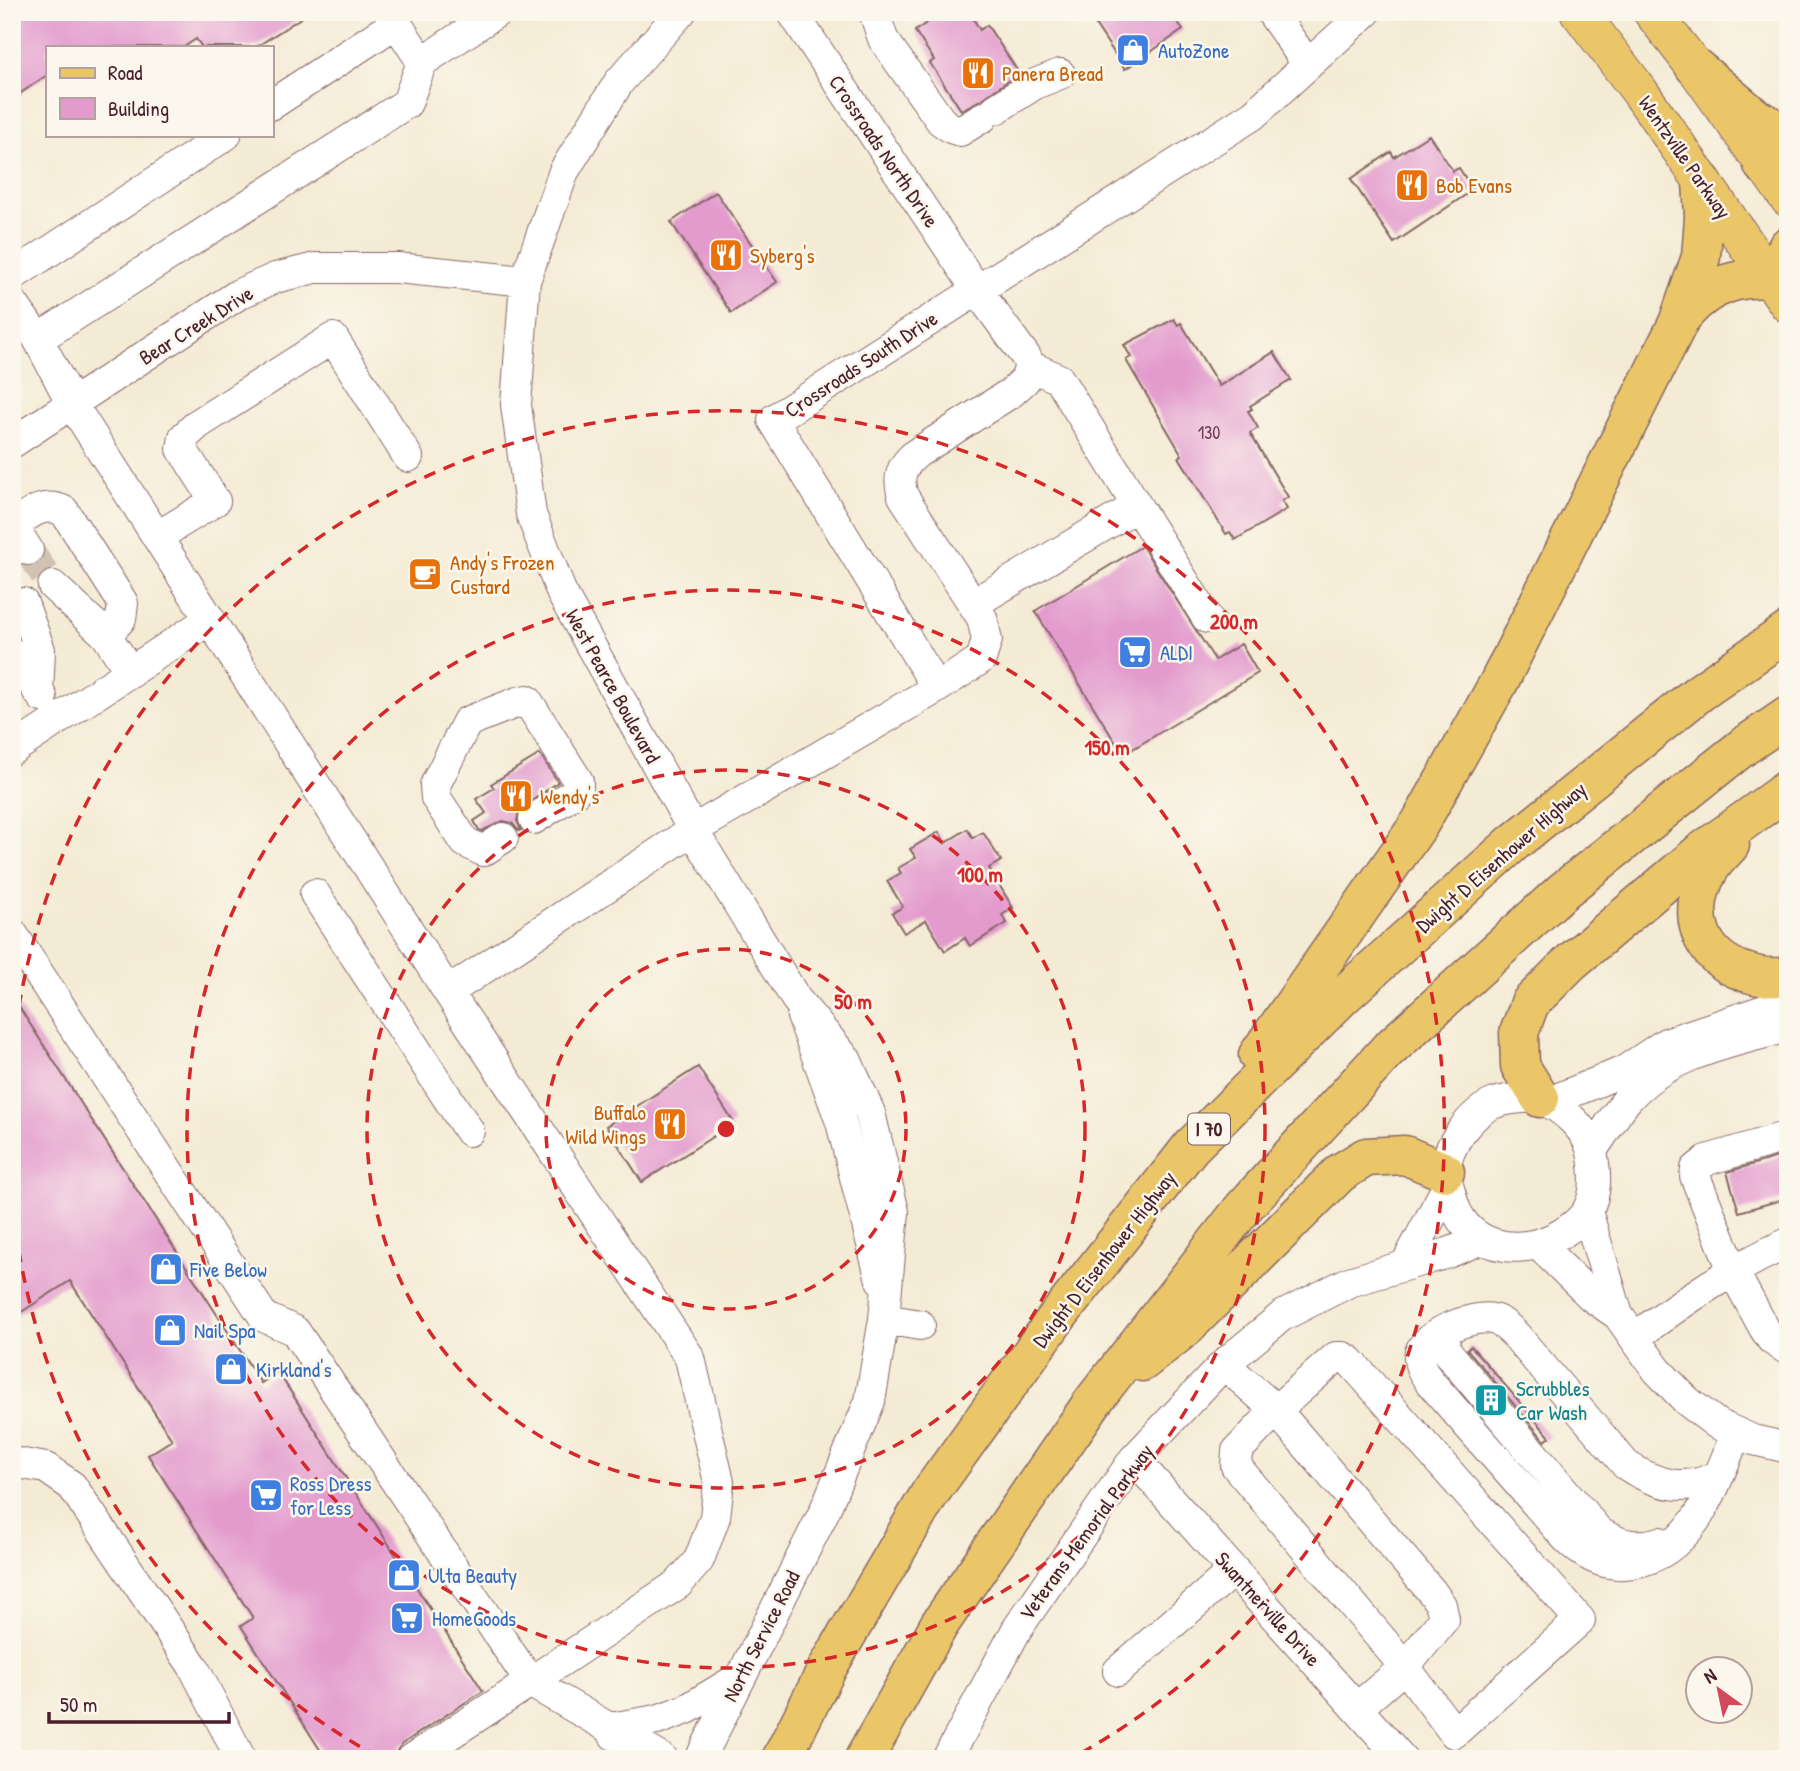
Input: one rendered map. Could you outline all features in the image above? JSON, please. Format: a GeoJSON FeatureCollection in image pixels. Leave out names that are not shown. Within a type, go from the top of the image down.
{"type":"FeatureCollection","features":[{"type":"Feature","properties":{"kind":"highway"},"geometry":{"type":"LineString","coordinates":[[1694,66],[1756,118],[1788,135]]}},
{"type":"Feature","properties":{"kind":"highway"},"geometry":{"type":"LineString","coordinates":[[1191,1147],[1420,823],[1499,682],[1678,323],[1701,257],[1704,217],[1702,181]]}},
{"type":"Feature","properties":{"kind":"highway"},"geometry":{"type":"LineString","coordinates":[[1678,323],[1688,309],[1710,292],[1731,281],[1783,278]]}},
{"type":"Feature","properties":{"kind":"highway","name":"Dwight D Eisenhower Highway"},"geometry":{"type":"LineString","coordinates":[[781,1759],[828,1667],[930,1493],[1055,1320],[1191,1147],[1344,995],[1513,843],[1699,693],[1788,631]]}},
{"type":"Feature","properties":{"kind":"highway"},"geometry":{"type":"LineString","coordinates":[[864,1759],[939,1625],[1094,1400],[1242,1208],[1388,1050],[1564,890],[1744,746],[1788,716]]}},
{"type":"Feature","properties":{"kind":"highway"},"geometry":{"type":"LineString","coordinates":[[1783,792],[1720,856],[1709,871],[1697,904],[1697,920],[1707,946],[1716,957],[1732,967],[1773,978],[1788,975]]}},
{"type":"Feature","properties":{"kind":"highway"},"geometry":{"type":"LineString","coordinates":[[1545,1100],[1520,1066],[1520,1033],[1531,1003],[1563,969],[1701,852],[1783,792]]}},
{"type":"Feature","properties":{"kind":"highway"},"geometry":{"type":"LineString","coordinates":[[1094,1400],[1184,1329],[1340,1173],[1366,1157],[1405,1155],[1447,1178]]}},
{"type":"Feature","properties":{"kind":"main road","name":"Wentzville Parkway"},"geometry":{"type":"LineString","coordinates":[[1579,12],[1640,92],[1702,181],[1783,278]]}},
{"type":"Feature","properties":{"kind":"main road"},"geometry":{"type":"LineString","coordinates":[[1652,12],[1776,167],[1788,198]]}},
{"type":"Feature","properties":{"kind":"street"},"geometry":{"type":"LineString","coordinates":[[38,340],[407,103],[422,62],[497,12]]}},
{"type":"Feature","properties":{"kind":"street","name":"West Pearce Boulevard"},"geometry":{"type":"LineString","coordinates":[[681,12],[619,82],[564,171],[525,281],[516,405],[531,514],[562,594],[692,830],[796,999],[841,1122],[885,1308],[870,1401],[824,1512]]}},
{"type":"Feature","properties":{"kind":"street","name":"Crossroads North Drive"},"geometry":{"type":"LineString","coordinates":[[792,12],[1030,366]]}},
{"type":"Feature","properties":{"kind":"street"},"geometry":{"type":"LineString","coordinates":[[874,12],[883,38],[941,121],[951,128],[960,131],[1035,84],[1060,74]]}},
{"type":"Feature","properties":{"kind":"street"},"geometry":{"type":"LineString","coordinates":[[1271,12],[1308,65]]}},
{"type":"Feature","properties":{"kind":"street","name":"Crossroads South Drive"},"geometry":{"type":"LineString","coordinates":[[937,688],[773,420],[1253,115],[1366,12]]}},
{"type":"Feature","properties":{"kind":"street"},"geometry":{"type":"LineString","coordinates":[[273,104],[392,18],[422,62]]}},
{"type":"Feature","properties":{"kind":"street"},"geometry":{"type":"LineString","coordinates":[[12,276],[224,136]]}},
{"type":"Feature","properties":{"kind":"street","name":"Bear Creek Drive"},"geometry":{"type":"LineString","coordinates":[[12,443],[239,294],[275,278],[315,268],[397,268],[525,281]]}},
{"type":"Feature","properties":{"kind":"street"},"geometry":{"type":"LineString","coordinates":[[12,302],[38,340],[72,404],[448,992],[690,1358],[719,1482],[715,1517],[699,1560],[678,1584],[412,1759]]}},
{"type":"Feature","properties":{"kind":"street"},"geometry":{"type":"LineString","coordinates":[[157,537],[215,501],[182,449],[184,437],[198,424],[333,338],[408,457]]}},
{"type":"Feature","properties":{"kind":"street"},"geometry":{"type":"LineString","coordinates":[[448,992],[692,830],[937,688],[981,659],[987,640],[982,618],[903,496],[899,475],[904,464],[917,453],[1012,393],[1024,380],[1030,366],[1059,379],[1207,618]]}},
{"type":"Feature","properties":{"kind":"street"},"geometry":{"type":"LineString","coordinates":[[18,534],[42,508],[53,506],[64,511],[123,603],[121,619],[106,635]]}},
{"type":"Feature","properties":{"kind":"street"},"geometry":{"type":"LineString","coordinates":[[973,604],[1137,506]]}},
{"type":"Feature","properties":{"kind":"street"},"geometry":{"type":"LineString","coordinates":[[53,586],[106,635],[131,673]]}},
{"type":"Feature","properties":{"kind":"street"},"geometry":{"type":"LineString","coordinates":[[23,604],[40,650],[38,692]]}},
{"type":"Feature","properties":{"kind":"street"},"geometry":{"type":"LineString","coordinates":[[12,750],[210,620]]}},
{"type":"Feature","properties":{"kind":"street"},"geometry":{"type":"LineString","coordinates":[[12,653],[57,720]]}},
{"type":"Feature","properties":{"kind":"street"},"geometry":{"type":"LineString","coordinates":[[527,700],[578,781],[578,788],[518,829],[483,851],[465,842],[436,798],[435,785],[467,722],[527,700]]}},
{"type":"Feature","properties":{"kind":"street"},"geometry":{"type":"LineString","coordinates":[[315,894],[469,1131]]}},
{"type":"Feature","properties":{"kind":"street"},"geometry":{"type":"LineString","coordinates":[[12,933],[264,1317],[295,1331],[530,1682],[663,1759]]}},
{"type":"Feature","properties":{"kind":"street"},"geometry":{"type":"LineString","coordinates":[[1406,1264],[1447,1178],[1459,1133],[1475,1114],[1495,1102],[1518,1098],[1545,1100],[1624,1071],[1666,1043],[1787,1022]]}},
{"type":"Feature","properties":{"kind":"street"},"geometry":{"type":"LineString","coordinates":[[1592,1150],[1627,1099],[1669,1065],[1787,1022]]}},
{"type":"Feature","properties":{"kind":"street"},"geometry":{"type":"LineString","coordinates":[[1447,1178],[1451,1199],[1469,1230],[1501,1247],[1526,1248],[1550,1241],[1573,1227],[1587,1211],[1597,1177],[1592,1150],[1583,1132],[1567,1115],[1545,1100]]}},
{"type":"Feature","properties":{"kind":"street"},"geometry":{"type":"LineString","coordinates":[[1788,1136],[1707,1160],[1696,1169],[1696,1183],[1733,1270],[1768,1335],[1778,1346],[1788,1350]]}},
{"type":"Feature","properties":{"kind":"street"},"geometry":{"type":"LineString","coordinates":[[1587,1211],[1626,1326]]}},
{"type":"Feature","properties":{"kind":"street","name":"Veterans Memorial Parkway"},"geometry":{"type":"LineString","coordinates":[[947,1759],[1017,1629],[1134,1459],[1224,1364],[1282,1316],[1349,1282],[1448,1253],[1482,1239]]}},
{"type":"Feature","properties":{"kind":"street"},"geometry":{"type":"LineString","coordinates":[[1626,1326],[1679,1305],[1733,1270],[1788,1243]]}},
{"type":"Feature","properties":{"kind":"street"},"geometry":{"type":"LineString","coordinates":[[1538,1244],[1626,1326],[1657,1370],[1686,1401],[1717,1424],[1737,1434],[1788,1448]]}},
{"type":"Feature","properties":{"kind":"street"},"geometry":{"type":"LineString","coordinates":[[885,1308],[920,1325]]}},
{"type":"Feature","properties":{"kind":"street"},"geometry":{"type":"LineString","coordinates":[[1719,1475],[1698,1485],[1685,1486],[1660,1482],[1639,1474],[1615,1454],[1510,1329],[1490,1318],[1476,1318],[1449,1328],[1435,1335],[1421,1349],[1419,1359],[1422,1370],[1566,1538],[1579,1551],[1595,1560],[1613,1564],[1642,1561],[1671,1546],[1692,1526],[1710,1495],[1719,1475],[1737,1434]]}},
{"type":"Feature","properties":{"kind":"street"},"geometry":{"type":"LineString","coordinates":[[1336,1357],[1350,1361],[1580,1620],[1454,1733],[1405,1667],[1236,1466],[1237,1451],[1276,1410],[1336,1357]]}},
{"type":"Feature","properties":{"kind":"street"},"geometry":{"type":"LineString","coordinates":[[1224,1364],[1276,1410],[1441,1605],[1444,1619],[1405,1667],[1357,1708]]}},
{"type":"Feature","properties":{"kind":"street","name":"Swantnerville Drive"},"geometry":{"type":"LineString","coordinates":[[1134,1459],[1402,1759]]}},
{"type":"Feature","properties":{"kind":"street"},"geometry":{"type":"LineString","coordinates":[[12,1462],[46,1468],[72,1486],[193,1666],[240,1759]]}},
{"type":"Feature","properties":{"kind":"street","name":"North Service Road"},"geometry":{"type":"LineString","coordinates":[[700,1759],[824,1512]]}},
{"type":"Feature","properties":{"kind":"street"},"geometry":{"type":"LineString","coordinates":[[1118,1671],[1234,1570]]}},
{"type":"Feature","properties":{"kind":"street"},"geometry":{"type":"LineString","coordinates":[[610,1728],[657,1720],[687,1709],[741,1676]]}},
{"type":"Feature","properties":{"kind":"street"},"geometry":{"type":"LineString","coordinates":[[610,1728],[625,1759]]}},
{"type":"Feature","properties":{"kind":"building"},"geometry":{"type":"Polygon","coordinates":[[[12,12],[310,12],[258,46],[201,46],[196,39],[186,46],[46,46],[46,76],[12,99],[12,12]]]}},
{"type":"Feature","properties":{"kind":"building","name":"Panera Bread"},"geometry":{"type":"Polygon","coordinates":[[[942,12],[969,12],[980,30],[987,25],[1019,73],[981,100],[961,110],[930,63],[934,60],[915,31],[942,12]]]}},
{"type":"Feature","properties":{"kind":"building","name":"AutoZone"},"geometry":{"type":"Polygon","coordinates":[[[1087,12],[1171,12],[1183,30],[1125,69],[1087,12]]]}},
{"type":"Feature","properties":{"kind":"building","name":"Bob Evans"},"geometry":{"type":"Polygon","coordinates":[[[1429,135],[1453,171],[1459,168],[1473,190],[1394,243],[1351,179],[1391,152],[1394,157],[1429,135]]]}},
{"type":"Feature","properties":{"kind":"building","name":"Syberg's"},"geometry":{"type":"Polygon","coordinates":[[[716,192],[777,282],[731,313],[671,222],[716,192]]]}},
{"type":"Feature","properties":{"kind":"building"},"geometry":{"type":"Polygon","coordinates":[[[1174,319],[1178,325],[1181,323],[1219,386],[1274,352],[1291,380],[1250,406],[1252,409],[1248,411],[1258,428],[1250,433],[1288,497],[1282,501],[1287,509],[1235,540],[1230,532],[1226,534],[1179,457],[1182,455],[1126,360],[1131,357],[1124,345],[1174,319]]]}},
{"type":"Feature","properties":{"kind":"building","name":"ALDI"},"geometry":{"type":"Polygon","coordinates":[[[1142,546],[1215,660],[1241,644],[1258,673],[1123,755],[1035,611],[1142,546]]]}},
{"type":"Feature","properties":{"kind":"building","name":"Wendy's"},"geometry":{"type":"Polygon","coordinates":[[[540,754],[558,782],[519,810],[517,821],[521,830],[512,823],[503,821],[479,830],[474,821],[486,813],[476,799],[494,788],[491,784],[540,754]]]}},
{"type":"Feature","properties":{"kind":"building"},"geometry":{"type":"Polygon","coordinates":[[[967,829],[973,838],[983,832],[1001,861],[989,868],[1013,908],[1002,915],[1007,923],[970,946],[965,938],[945,951],[926,920],[904,933],[892,913],[903,907],[887,881],[901,873],[898,868],[916,858],[910,849],[939,832],[945,843],[967,829]]]}},
{"type":"Feature","properties":{"kind":"building"},"geometry":{"type":"Polygon","coordinates":[[[12,996],[261,1383],[278,1372],[483,1691],[402,1744],[395,1759],[326,1759],[241,1626],[253,1618],[148,1455],[172,1440],[70,1281],[12,1318],[12,996]]]}},
{"type":"Feature","properties":{"kind":"building","name":"Buffalo Wild Wings"},"geometry":{"type":"Polygon","coordinates":[[[698,1067],[734,1123],[642,1182],[606,1126],[698,1067]]]}},
{"type":"Feature","properties":{"kind":"building"},"geometry":{"type":"Polygon","coordinates":[[[1788,1154],[1788,1198],[1739,1212],[1727,1172],[1788,1154]]]}},
{"type":"Feature","properties":{"kind":"building"},"geometry":{"type":"Polygon","coordinates":[[[1471,1346],[1550,1437],[1545,1441],[1467,1349],[1471,1346]]]}},
{"type":"Feature","properties":{"kind":"tunnel"},"geometry":{"type":"LineString","coordinates":[[28,550],[53,586]]}},
{"type":"Feature","properties":{"kind":"place","name":"AutoZone"},"geometry":{"type":"Point","coordinates":[1133,50]}},
{"type":"Feature","properties":{"kind":"place","name":"Panera Bread"},"geometry":{"type":"Point","coordinates":[978,73]}},
{"type":"Feature","properties":{"kind":"place","name":"Bob Evans"},"geometry":{"type":"Point","coordinates":[1412,185]}},
{"type":"Feature","properties":{"kind":"place","name":"Syberg's"},"geometry":{"type":"Point","coordinates":[726,255]}},
{"type":"Feature","properties":{"kind":"place","name":"Andy's Frozen Custard"},"geometry":{"type":"Point","coordinates":[425,574]}},
{"type":"Feature","properties":{"kind":"place","name":"ALDI"},"geometry":{"type":"Point","coordinates":[1135,652]}},
{"type":"Feature","properties":{"kind":"place","name":"Wendy's"},"geometry":{"type":"Point","coordinates":[516,796]}},
{"type":"Feature","properties":{"kind":"place","name":"Buffalo Wild Wings"},"geometry":{"type":"Point","coordinates":[670,1124]}},
{"type":"Feature","properties":{"kind":"place","name":"Five Below"},"geometry":{"type":"Point","coordinates":[166,1269]}},
{"type":"Feature","properties":{"kind":"place","name":"Nail Spa"},"geometry":{"type":"Point","coordinates":[170,1330]}},
{"type":"Feature","properties":{"kind":"place","name":"Kirkland's"},"geometry":{"type":"Point","coordinates":[231,1369]}},
{"type":"Feature","properties":{"kind":"place","name":"Scrubbles Car Wash"},"geometry":{"type":"Point","coordinates":[1491,1400]}},
{"type":"Feature","properties":{"kind":"place","name":"Ross Dress for Less"},"geometry":{"type":"Point","coordinates":[266,1495]}},
{"type":"Feature","properties":{"kind":"place","name":"Ulta Beauty"},"geometry":{"type":"Point","coordinates":[404,1575]}},
{"type":"Feature","properties":{"kind":"place","name":"HomeGoods"},"geometry":{"type":"Point","coordinates":[407,1618]}}]}
